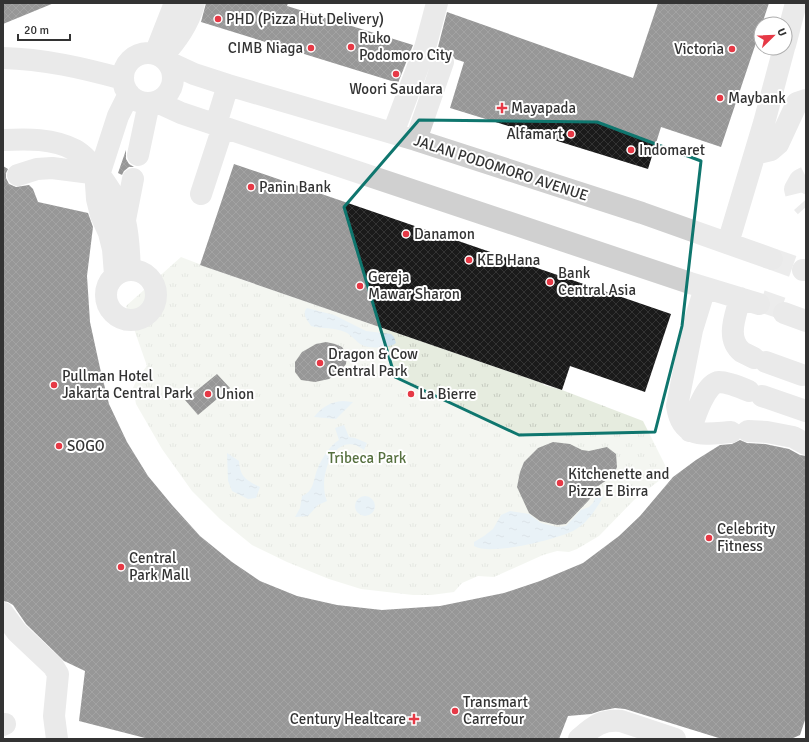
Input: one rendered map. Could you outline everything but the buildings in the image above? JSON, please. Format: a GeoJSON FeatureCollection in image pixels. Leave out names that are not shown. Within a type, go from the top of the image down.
{"type":"FeatureCollection","features":[{"type":"Feature","properties":{"kind":"street"},"geometry":{"type":"LineString","coordinates":[[162,58],[175,3]]}},
{"type":"Feature","properties":{"kind":"street"},"geometry":{"type":"LineString","coordinates":[[162,58],[175,43],[184,28],[194,3]]}},
{"type":"Feature","properties":{"kind":"street"},"geometry":{"type":"LineString","coordinates":[[393,133],[422,54],[437,3]]}},
{"type":"Feature","properties":{"kind":"street"},"geometry":{"type":"LineString","coordinates":[[793,16],[796,3]]}},
{"type":"Feature","properties":{"kind":"street"},"geometry":{"type":"LineString","coordinates":[[133,179],[125,220],[128,241],[122,272],[113,249],[109,233],[101,215],[97,199],[96,184],[126,86],[124,71],[127,64],[133,58],[140,54],[147,53],[162,58],[173,77],[169,92],[164,98],[153,103],[138,155]]}},
{"type":"Feature","properties":{"kind":"street"},"geometry":{"type":"LineString","coordinates":[[416,140],[443,62],[422,54]]}},
{"type":"Feature","properties":{"kind":"street"},"geometry":{"type":"LineString","coordinates":[[728,243],[755,154],[782,56]]}},
{"type":"Feature","properties":{"kind":"street"},"geometry":{"type":"LineString","coordinates":[[3,58],[76,66],[126,86],[134,99],[141,102],[153,103],[698,285],[753,301],[732,328],[733,336],[737,345],[742,352],[760,360],[802,374]]}},
{"type":"Feature","properties":{"kind":"street","name":"JALAN PODOMORO AVENUE"},"geometry":{"type":"LineString","coordinates":[[162,58],[194,74],[416,140],[642,213],[772,259]]}},
{"type":"Feature","properties":{"kind":"street"},"geometry":{"type":"LineString","coordinates":[[202,194],[220,125],[228,85]]}},
{"type":"Feature","properties":{"kind":"street"},"geometry":{"type":"LineString","coordinates":[[755,154],[771,150],[778,144],[797,103],[806,100]]}},
{"type":"Feature","properties":{"kind":"street"},"geometry":{"type":"LineString","coordinates":[[3,140],[27,139],[61,144],[76,150],[99,174],[125,220]]}},
{"type":"Feature","properties":{"kind":"street"},"geometry":{"type":"LineString","coordinates":[[18,175],[37,169],[52,168],[99,174]]}},
{"type":"Feature","properties":{"kind":"street"},"geometry":{"type":"LineString","coordinates":[[698,285],[692,330],[677,406],[680,419],[690,431],[697,433],[708,434],[739,431],[767,432],[793,437],[806,444]]}},
{"type":"Feature","properties":{"kind":"street"},"geometry":{"type":"LineString","coordinates":[[792,313],[806,321]]}},
{"type":"Feature","properties":{"kind":"street"},"geometry":{"type":"LineString","coordinates":[[690,431],[708,389],[714,383],[720,382],[806,410]]}},
{"type":"Feature","properties":{"kind":"street"},"geometry":{"type":"LineString","coordinates":[[779,412],[806,421]]}},
{"type":"Feature","properties":{"kind":"street"},"geometry":{"type":"LineString","coordinates":[[3,613],[17,632],[53,666],[58,674],[54,716],[56,739]]}},
{"type":"Feature","properties":{"kind":"street"},"geometry":{"type":"LineString","coordinates":[[579,739],[600,723],[611,720],[621,721],[675,739]]}},
{"type":"Feature","properties":{"kind":"highlighted area"},"geometry":{"type":"Polygon","coordinates":[[[419,120],[597,122],[701,161],[682,326],[655,432],[519,435],[395,377],[344,207],[419,120]]]}},
{"type":"Feature","properties":{"kind":"green space","name":"Tribeca Park"},"geometry":{"type":"Polygon","coordinates":[[[181,257],[217,271],[562,390],[643,421],[669,473],[634,500],[599,536],[577,549],[569,552],[557,551],[543,555],[494,577],[478,576],[462,583],[454,592],[431,595],[413,595],[361,589],[329,579],[287,562],[252,545],[220,519],[192,491],[162,449],[136,404],[133,388],[138,377],[147,366],[126,306],[181,257]]]}},
{"type":"Feature","properties":{"kind":"water"},"geometry":{"type":"Polygon","coordinates":[[[307,308],[334,315],[366,331],[391,334],[396,343],[385,347],[365,346],[341,330],[311,326],[305,315],[305,310],[307,308]]]}},
{"type":"Feature","properties":{"kind":"water"},"geometry":{"type":"Polygon","coordinates":[[[343,401],[353,402],[336,419],[314,417],[320,410],[327,406],[343,401]]]}},
{"type":"Feature","properties":{"kind":"water"},"geometry":{"type":"Polygon","coordinates":[[[344,425],[349,437],[367,443],[364,450],[353,445],[344,445],[336,450],[326,469],[324,492],[327,501],[318,505],[308,516],[295,517],[300,508],[302,496],[311,488],[323,458],[329,449],[339,440],[335,428],[344,425]]]}},
{"type":"Feature","properties":{"kind":"water"},"geometry":{"type":"Polygon","coordinates":[[[227,453],[239,461],[242,474],[251,482],[260,487],[256,498],[248,499],[232,491],[228,481],[227,453]]]}},
{"type":"Feature","properties":{"kind":"water"},"geometry":{"type":"Polygon","coordinates":[[[597,494],[604,496],[587,520],[578,528],[564,535],[523,546],[508,548],[482,549],[474,546],[474,542],[493,529],[501,515],[510,511],[529,514],[541,523],[557,527],[566,526],[581,510],[589,507],[593,503],[597,494]]]}},
{"type":"Feature","properties":{"kind":"water"},"geometry":{"type":"Polygon","coordinates":[[[361,496],[369,496],[375,502],[375,510],[369,516],[361,516],[355,510],[355,502],[361,496]]]}},
{"type":"Feature","properties":{"kind":"tunnel"},"geometry":{"type":"LineString","coordinates":[[806,177],[800,180],[795,189],[797,197],[806,207]]}},
{"type":"Feature","properties":{"kind":"tunnel"},"geometry":{"type":"LineString","coordinates":[[772,259],[803,270]]}},
{"type":"Feature","properties":{"kind":"tunnel"},"geometry":{"type":"LineString","coordinates":[[761,301],[787,310]]}},
{"type":"Feature","properties":{"kind":"place","name":"PHD (Pizza Hut Delivery)"},"geometry":{"type":"Point","coordinates":[218,19]}},
{"type":"Feature","properties":{"kind":"place","name":"Ruko Podomoro City"},"geometry":{"type":"Point","coordinates":[351,47]}},
{"type":"Feature","properties":{"kind":"place","name":"CIMB Niaga"},"geometry":{"type":"Point","coordinates":[311,48]}},
{"type":"Feature","properties":{"kind":"place","name":"Victoria"},"geometry":{"type":"Point","coordinates":[732,49]}},
{"type":"Feature","properties":{"kind":"place","name":"Woori Saudara"},"geometry":{"type":"Point","coordinates":[396,74]}},
{"type":"Feature","properties":{"kind":"place","name":"Maybank"},"geometry":{"type":"Point","coordinates":[720,98]}},
{"type":"Feature","properties":{"kind":"place","name":"Mayapada"},"geometry":{"type":"Point","coordinates":[502,108]}},
{"type":"Feature","properties":{"kind":"place","name":"Alfamart"},"geometry":{"type":"Point","coordinates":[571,134]}},
{"type":"Feature","properties":{"kind":"place","name":"Indomaret"},"geometry":{"type":"Point","coordinates":[631,150]}},
{"type":"Feature","properties":{"kind":"place","name":"Panin Bank"},"geometry":{"type":"Point","coordinates":[251,187]}},
{"type":"Feature","properties":{"kind":"place","name":"Danamon"},"geometry":{"type":"Point","coordinates":[406,234]}},
{"type":"Feature","properties":{"kind":"place","name":"KEB Hana"},"geometry":{"type":"Point","coordinates":[469,260]}},
{"type":"Feature","properties":{"kind":"place","name":"Bank Central Asia"},"geometry":{"type":"Point","coordinates":[550,282]}},
{"type":"Feature","properties":{"kind":"place","name":"Gereja Mawar Sharon"},"geometry":{"type":"Point","coordinates":[360,286]}},
{"type":"Feature","properties":{"kind":"place","name":"Dragon & Cow Central Park"},"geometry":{"type":"Point","coordinates":[320,363]}},
{"type":"Feature","properties":{"kind":"place","name":"Pullman Hotel Jakarta Central Park"},"geometry":{"type":"Point","coordinates":[54,385]}},
{"type":"Feature","properties":{"kind":"place","name":"Union"},"geometry":{"type":"Point","coordinates":[208,394]}},
{"type":"Feature","properties":{"kind":"place","name":"La Bierre"},"geometry":{"type":"Point","coordinates":[411,394]}},
{"type":"Feature","properties":{"kind":"place","name":"SOGO"},"geometry":{"type":"Point","coordinates":[59,446]}},
{"type":"Feature","properties":{"kind":"place","name":"Kitchenette and Pizza E Birra"},"geometry":{"type":"Point","coordinates":[560,483]}},
{"type":"Feature","properties":{"kind":"place","name":"Celebrity Fitness"},"geometry":{"type":"Point","coordinates":[709,538]}},
{"type":"Feature","properties":{"kind":"place","name":"Central Park Mall"},"geometry":{"type":"Point","coordinates":[121,567]}},
{"type":"Feature","properties":{"kind":"place","name":"Transmart Carrefour"},"geometry":{"type":"Point","coordinates":[455,711]}},
{"type":"Feature","properties":{"kind":"place","name":"Century Healtcare"},"geometry":{"type":"Point","coordinates":[414,719]}}]}
